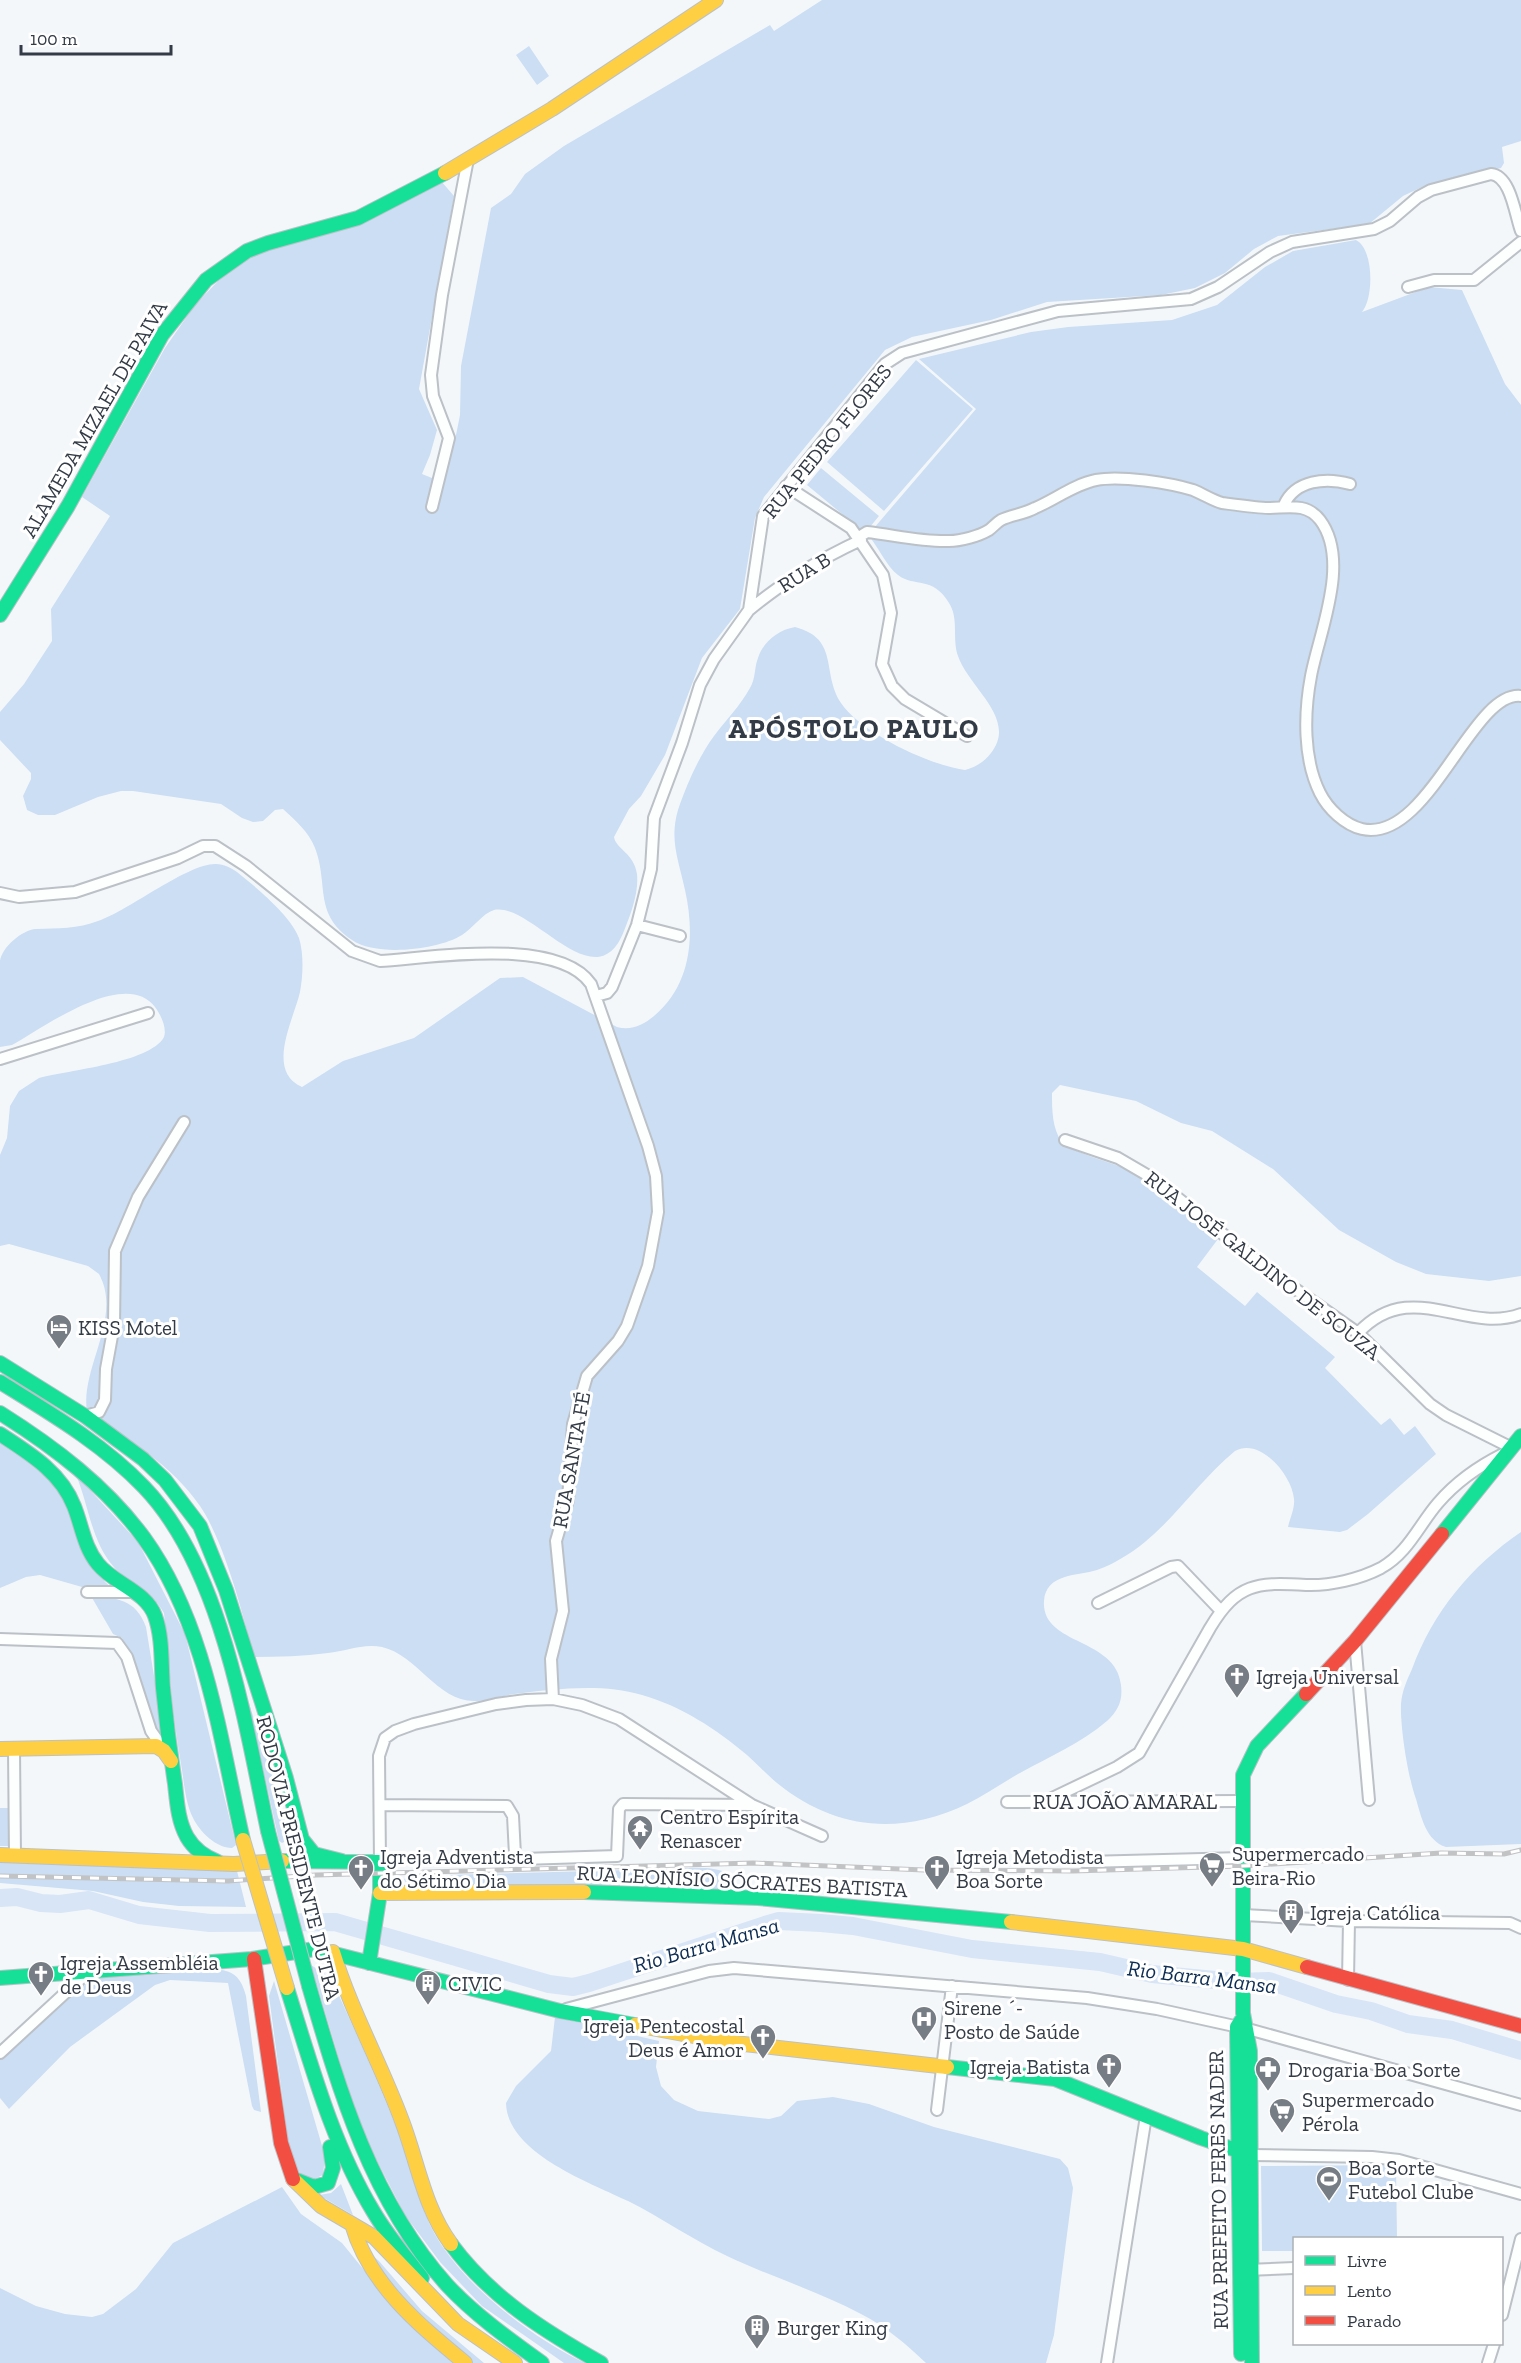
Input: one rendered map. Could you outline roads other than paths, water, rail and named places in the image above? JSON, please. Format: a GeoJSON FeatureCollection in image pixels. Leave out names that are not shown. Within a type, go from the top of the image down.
{"type":"FeatureCollection","features":[{"type":"Feature","properties":{"kind":"main road","name":"ALAMEDA MIZAEL DE PAIVA"},"geometry":{"type":"LineString","coordinates":[[0,615],[69,506],[138,377],[168,327],[205,281],[249,249],[332,227],[366,215],[410,194],[716,0]]}},
{"type":"Feature","properties":{"kind":"main road"},"geometry":{"type":"LineString","coordinates":[[0,1363],[124,1444],[158,1473],[200,1526],[226,1590],[304,1843],[314,1854],[342,1861]]}},
{"type":"Feature","properties":{"kind":"main road"},"geometry":{"type":"LineString","coordinates":[[0,1377],[42,1407]]}},
{"type":"Feature","properties":{"kind":"main road","name":"RODOVIA PRESIDENTE DUTRA"},"geometry":{"type":"LineString","coordinates":[[0,1382],[42,1407],[142,1486],[159,1504],[185,1541],[214,1607],[268,1831],[309,1986],[335,2080],[354,2136],[379,2188],[420,2254],[469,2308],[503,2336],[542,2363]]}},
{"type":"Feature","properties":{"kind":"main road","name":"RODOVIA PRESIDENTE DUTRA"},"geometry":{"type":"LineString","coordinates":[[0,1413],[42,1440],[99,1488],[144,1538],[159,1561],[198,1656],[243,1840],[287,1988],[343,2155],[378,2221],[394,2245],[440,2297],[473,2329],[516,2363]]}},
{"type":"Feature","properties":{"kind":"main road"},"geometry":{"type":"LineString","coordinates":[[0,1434],[28,1453],[63,1482],[75,1508],[79,1529],[87,1549],[111,1580],[134,1592],[150,1605],[156,1620],[169,1755],[184,1832],[201,1854],[218,1862]]}},
{"type":"Feature","properties":{"kind":"main road","name":"RUA PREFEITO FERES NADER"},"geometry":{"type":"LineString","coordinates":[[1241,2363],[1245,2270],[1242,1858],[1244,1775],[1257,1746],[1355,1641],[1507,1450],[1521,1436]]}},
{"type":"Feature","properties":{"kind":"main road"},"geometry":{"type":"LineString","coordinates":[[7,1749],[156,1746],[169,1755]]}},
{"type":"Feature","properties":{"kind":"main road"},"geometry":{"type":"LineString","coordinates":[[283,1861],[298,1852],[298,1825]]}},
{"type":"Feature","properties":{"kind":"main road"},"geometry":{"type":"LineString","coordinates":[[0,1855],[218,1862],[381,1862],[380,1893],[369,1963]]}},
{"type":"Feature","properties":{"kind":"main road","name":"RUA LEONÍSIO SÓCRATES BATISTA"},"geometry":{"type":"LineString","coordinates":[[380,1893],[537,1891],[694,1894],[922,1913],[1244,1949],[1348,1980],[1521,2026]]}},
{"type":"Feature","properties":{"kind":"main road"},"geometry":{"type":"LineString","coordinates":[[0,1978],[254,1959],[302,1948],[333,1952],[560,2011],[775,2049],[1056,2079],[1244,2153]]}},
{"type":"Feature","properties":{"kind":"main road"},"geometry":{"type":"LineString","coordinates":[[333,1952],[340,1979],[405,2130],[430,2209],[452,2247],[485,2284],[511,2305],[548,2333],[601,2363]]}},
{"type":"Feature","properties":{"kind":"main road"},"geometry":{"type":"LineString","coordinates":[[254,1959],[281,2143],[293,2179],[318,2206],[352,2224],[388,2249],[442,2310],[478,2342],[516,2363]]}},
{"type":"Feature","properties":{"kind":"main road"},"geometry":{"type":"LineString","coordinates":[[287,1988],[286,2010],[335,2162],[333,2177],[322,2187],[306,2187],[293,2179]]}},
{"type":"Feature","properties":{"kind":"main road"},"geometry":{"type":"LineString","coordinates":[[352,2224],[361,2253],[375,2272],[417,2320],[465,2363]]}},
{"type":"Feature","properties":{"kind":"main road"},"geometry":{"type":"LineString","coordinates":[[420,2254],[500,2324],[557,2363]]}},
{"type":"Feature","properties":{"kind":"main road","name":"RUA PREFEITO FERES NADER"},"geometry":{"type":"LineString","coordinates":[[1245,2270],[1252,2363]]}},
{"type":"Feature","properties":{"kind":"street"},"geometry":{"type":"LineString","coordinates":[[432,507],[448,438],[444,421],[433,396],[431,375],[442,295],[468,159]]}},
{"type":"Feature","properties":{"kind":"street","name":"RUA PEDRO FLORES"},"geometry":{"type":"LineString","coordinates":[[596,996],[608,993],[612,987],[637,925],[651,869],[654,818],[682,743],[700,685],[714,659],[749,610],[762,521],[766,511],[878,370],[902,353],[1058,311],[1191,299],[1232,280],[1280,246],[1292,242],[1374,229],[1390,221],[1418,197],[1431,190],[1491,174],[1500,177],[1506,184],[1521,231]]}},
{"type":"Feature","properties":{"kind":"street"},"geometry":{"type":"LineString","coordinates":[[1408,287],[1434,280],[1474,280],[1521,242]]}},
{"type":"Feature","properties":{"kind":"street","name":"RUA B"},"geometry":{"type":"LineString","coordinates":[[749,610],[787,580],[869,532],[948,541],[970,537],[990,530],[1000,520],[1029,512],[1100,479],[1182,488],[1224,503],[1270,508],[1284,505]]}},
{"type":"Feature","properties":{"kind":"street"},"geometry":{"type":"LineString","coordinates":[[1350,484],[1332,480],[1314,483],[1294,491],[1284,505],[1301,507],[1317,517],[1325,529],[1331,548],[1330,594],[1310,684],[1307,738],[1311,772],[1323,799],[1336,814],[1364,829],[1381,828],[1391,824],[1430,792],[1472,732],[1491,710],[1509,696],[1521,696]]}},
{"type":"Feature","properties":{"kind":"street"},"geometry":{"type":"LineString","coordinates":[[786,486],[844,522],[860,538],[883,575],[891,602],[890,624],[882,664],[886,677],[905,699],[967,736]]}},
{"type":"Feature","properties":{"kind":"street"},"geometry":{"type":"LineString","coordinates":[[0,892],[19,897],[75,892],[178,858],[203,846],[215,846],[246,866],[346,947],[365,958],[380,961],[497,952],[525,955],[578,971],[586,977],[596,996]]}},
{"type":"Feature","properties":{"kind":"street"},"geometry":{"type":"LineString","coordinates":[[637,925],[680,936]]}},
{"type":"Feature","properties":{"kind":"street","name":"RUA SANTA FÉ"},"geometry":{"type":"LineString","coordinates":[[553,1699],[551,1659],[563,1611],[555,1551],[568,1500],[573,1424],[587,1376],[618,1341],[627,1326],[648,1266],[658,1212],[656,1176],[648,1146],[596,996]]}},
{"type":"Feature","properties":{"kind":"street"},"geometry":{"type":"LineString","coordinates":[[0,1059],[148,1013]]}},
{"type":"Feature","properties":{"kind":"street"},"geometry":{"type":"LineString","coordinates":[[84,1416],[99,1412],[105,1400],[106,1369],[115,1318],[114,1259],[118,1241],[138,1197],[184,1122]]}},
{"type":"Feature","properties":{"kind":"street","name":"RUA JOSÉ GALDINO DE SOUZA"},"geometry":{"type":"LineString","coordinates":[[1065,1140],[1118,1158],[1154,1179],[1264,1267],[1358,1333],[1430,1404],[1507,1450]]}},
{"type":"Feature","properties":{"kind":"street"},"geometry":{"type":"LineString","coordinates":[[1358,1333],[1381,1314],[1408,1307],[1501,1319],[1521,1314]]}},
{"type":"Feature","properties":{"kind":"street"},"geometry":{"type":"LineString","coordinates":[[1048,1800],[1117,1767],[1139,1753],[1221,1611],[1233,1599],[1258,1584],[1284,1582],[1327,1584],[1381,1568],[1410,1543],[1438,1503],[1463,1479],[1507,1450]]}},
{"type":"Feature","properties":{"kind":"street"},"geometry":{"type":"LineString","coordinates":[[1098,1603],[1171,1567],[1178,1566],[1221,1611]]}},
{"type":"Feature","properties":{"kind":"street"},"geometry":{"type":"LineString","coordinates":[[87,1592],[134,1592]]}},
{"type":"Feature","properties":{"kind":"street"},"geometry":{"type":"LineString","coordinates":[[0,1639],[112,1642],[120,1645],[126,1653],[150,1728],[169,1755]]}},
{"type":"Feature","properties":{"kind":"street"},"geometry":{"type":"LineString","coordinates":[[1355,1641],[1370,1800]]}},
{"type":"Feature","properties":{"kind":"street"},"geometry":{"type":"LineString","coordinates":[[381,1862],[380,1749],[385,1738],[395,1731],[496,1704],[553,1699],[582,1705],[619,1719],[752,1805],[822,1836]]}},
{"type":"Feature","properties":{"kind":"street"},"geometry":{"type":"LineString","coordinates":[[7,1749],[15,1856]]}},
{"type":"Feature","properties":{"kind":"street"},"geometry":{"type":"LineString","coordinates":[[723,1804],[728,1789]]}},
{"type":"Feature","properties":{"kind":"street","name":"RUA JOÃO AMARAL"},"geometry":{"type":"LineString","coordinates":[[1007,1802],[1048,1800],[1242,1801]]}},
{"type":"Feature","properties":{"kind":"street"},"geometry":{"type":"LineString","coordinates":[[381,1805],[507,1806],[513,1816],[515,1855],[522,1859],[617,1856],[618,1809],[623,1804],[752,1805]]}},
{"type":"Feature","properties":{"kind":"street"},"geometry":{"type":"LineString","coordinates":[[1085,1862],[1242,1858]]}},
{"type":"Feature","properties":{"kind":"street"},"geometry":{"type":"LineString","coordinates":[[1244,1915],[1349,1921],[1510,1923],[1521,1928]]}},
{"type":"Feature","properties":{"kind":"street"},"geometry":{"type":"LineString","coordinates":[[1348,1980],[1349,1921]]}},
{"type":"Feature","properties":{"kind":"street"},"geometry":{"type":"LineString","coordinates":[[560,2011],[709,1971],[734,1968],[1087,1998],[1243,2022],[1521,2105]]}},
{"type":"Feature","properties":{"kind":"street"},"geometry":{"type":"LineString","coordinates":[[0,2053],[88,1972]]}},
{"type":"Feature","properties":{"kind":"street"},"geometry":{"type":"LineString","coordinates":[[937,2110],[952,1986]]}},
{"type":"Feature","properties":{"kind":"street"},"geometry":{"type":"LineString","coordinates":[[1107,2363],[1146,2116]]}},
{"type":"Feature","properties":{"kind":"street"},"geometry":{"type":"LineString","coordinates":[[1244,2153],[1398,2160],[1521,2194]]}},
{"type":"Feature","properties":{"kind":"street"},"geometry":{"type":"LineString","coordinates":[[1503,2302],[1521,2239]]}},
{"type":"Feature","properties":{"kind":"street"},"geometry":{"type":"LineString","coordinates":[[1245,2270],[1293,2268]]}},
{"type":"Feature","properties":{"kind":"street"},"geometry":{"type":"LineString","coordinates":[[1488,2363],[1493,2345]]}},
{"type":"Feature","properties":{"kind":"waterway","name":"Rio Barra Mansa"},"geometry":{"type":"LineString","coordinates":[[0,1898],[17,1897],[41,1903],[60,1904],[89,1900],[139,1915],[210,1923],[335,1922],[549,1984],[573,1987],[779,1921],[853,1926],[972,1949],[1100,1962],[1152,1974],[1236,1982],[1269,1981],[1336,2004],[1371,2011],[1408,2024],[1452,2030],[1521,2051]]}},
{"type":"Feature","properties":{"kind":"railway"},"geometry":{"type":"LineString","coordinates":[[0,1876],[228,1881],[316,1875],[753,1863],[924,1870],[1073,1871],[1242,1866],[1441,1853],[1504,1854],[1521,1850]]}},
{"type":"Feature","properties":{"kind":"place","name":"KISS Motel"},"geometry":{"type":"Point","coordinates":[59,1350]}},
{"type":"Feature","properties":{"kind":"place","name":"Igreja Universal"},"geometry":{"type":"Point","coordinates":[1237,1699]}},
{"type":"Feature","properties":{"kind":"place","name":"Centro Espírita Renascer"},"geometry":{"type":"Point","coordinates":[640,1851]}},
{"type":"Feature","properties":{"kind":"place","name":"Supermercado Beira-Rio"},"geometry":{"type":"Point","coordinates":[1212,1888]}},
{"type":"Feature","properties":{"kind":"place","name":"Igreja Adventista do Sétimo Dia"},"geometry":{"type":"Point","coordinates":[361,1891]}},
{"type":"Feature","properties":{"kind":"place","name":"Igreja Metodista Boa Sorte"},"geometry":{"type":"Point","coordinates":[937,1891]}},
{"type":"Feature","properties":{"kind":"place","name":"Igreja Católica"},"geometry":{"type":"Point","coordinates":[1291,1935]}},
{"type":"Feature","properties":{"kind":"place","name":"Igreja Assembléia de Deus"},"geometry":{"type":"Point","coordinates":[41,1997]}},
{"type":"Feature","properties":{"kind":"place","name":"CIVIC"},"geometry":{"type":"Point","coordinates":[428,2006]}},
{"type":"Feature","properties":{"kind":"place","name":"Sirene ´- Posto de Saúde"},"geometry":{"type":"Point","coordinates":[924,2042]}},
{"type":"Feature","properties":{"kind":"place","name":"Igreja Pentecostal Deus é Amor"},"geometry":{"type":"Point","coordinates":[763,2060]}},
{"type":"Feature","properties":{"kind":"place","name":"Igreja Batista"},"geometry":{"type":"Point","coordinates":[1109,2089]}},
{"type":"Feature","properties":{"kind":"place","name":"Drogaria Boa Sorte"},"geometry":{"type":"Point","coordinates":[1268,2092]}},
{"type":"Feature","properties":{"kind":"place","name":"Supermercado Pérola"},"geometry":{"type":"Point","coordinates":[1282,2134]}},
{"type":"Feature","properties":{"kind":"place","name":"Boa Sorte Futebol Clube"},"geometry":{"type":"Point","coordinates":[1329,2202]}},
{"type":"Feature","properties":{"kind":"place","name":"Burger King"},"geometry":{"type":"Point","coordinates":[757,2350]}},
{"type":"Feature","properties":{"kind":"district","name":"APÓSTOLO PAULO"},"geometry":{"type":"Point","coordinates":[854,729]}}]}
